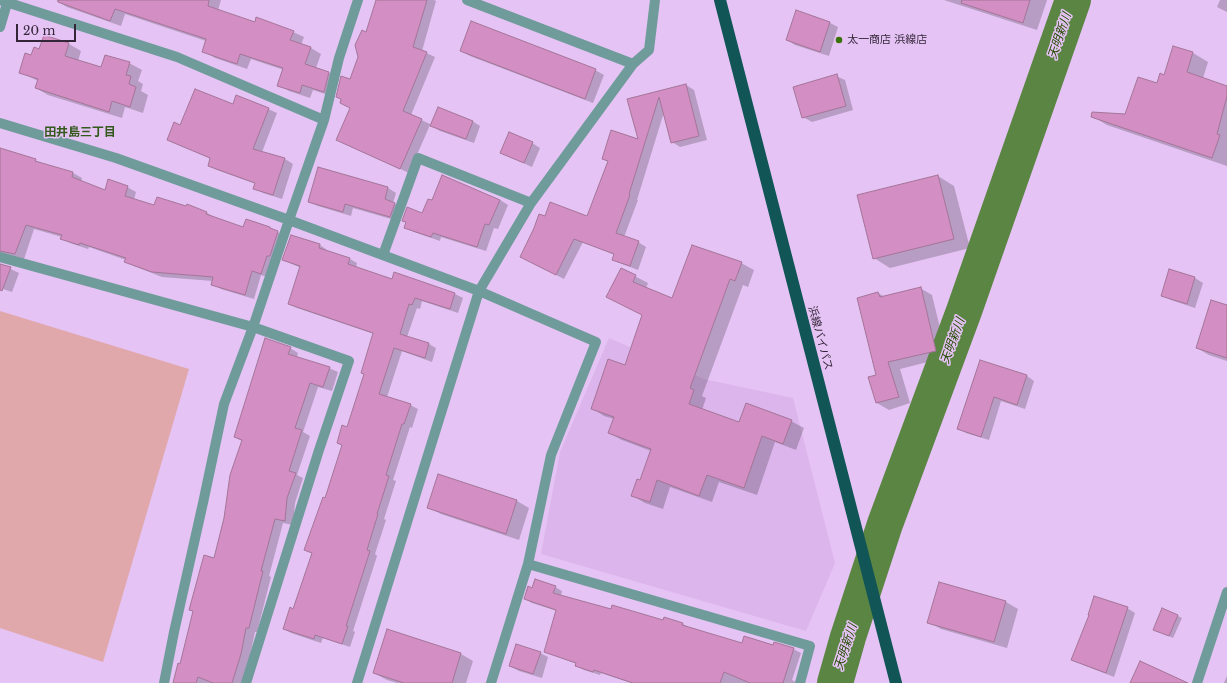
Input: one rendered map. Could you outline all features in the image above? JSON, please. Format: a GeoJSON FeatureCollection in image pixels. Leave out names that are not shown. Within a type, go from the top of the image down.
{"type":"FeatureCollection","features":[{"type":"Feature","properties":{"kind":"highway","name":"浜線バイパス"},"geometry":{"type":"LineString","coordinates":[[720,0],[896,683]]}},
{"type":"Feature","properties":{"kind":"street"},"geometry":{"type":"LineString","coordinates":[[164,683],[224,404],[253,327],[324,120],[339,58],[358,0]]}},
{"type":"Feature","properties":{"kind":"street"},"geometry":{"type":"LineString","coordinates":[[467,0],[633,64]]}},
{"type":"Feature","properties":{"kind":"street"},"geometry":{"type":"LineString","coordinates":[[357,683],[479,291],[531,203],[633,64],[649,50],[655,0]]}},
{"type":"Feature","properties":{"kind":"street"},"geometry":{"type":"LineString","coordinates":[[0,27],[5,1],[177,57],[324,120]]}},
{"type":"Feature","properties":{"kind":"street"},"geometry":{"type":"LineString","coordinates":[[0,123],[116,158],[289,220],[479,291],[596,342],[551,456],[528,564],[491,683]]}},
{"type":"Feature","properties":{"kind":"street"},"geometry":{"type":"LineString","coordinates":[[383,255],[418,158],[531,203]]}},
{"type":"Feature","properties":{"kind":"street"},"geometry":{"type":"LineString","coordinates":[[0,257],[253,327],[349,361],[319,450],[246,683]]}},
{"type":"Feature","properties":{"kind":"street"},"geometry":{"type":"LineString","coordinates":[[528,564],[810,646],[800,683]]}},
{"type":"Feature","properties":{"kind":"street"},"geometry":{"type":"LineString","coordinates":[[1197,683],[1227,592]]}},
{"type":"Feature","properties":{"kind":"shaded area"},"geometry":{"type":"Polygon","coordinates":[[[0,311],[189,369],[103,662],[0,628],[0,311]]]}},
{"type":"Feature","properties":{"kind":"shaded area"},"geometry":{"type":"Polygon","coordinates":[[[609,338],[704,379],[793,398],[835,563],[806,631],[541,554],[560,452],[609,338]]]}},
{"type":"Feature","properties":{"kind":"building"},"geometry":{"type":"Polygon","coordinates":[[[58,0],[209,0],[208,6],[255,22],[256,17],[294,31],[290,40],[311,47],[305,64],[329,72],[324,92],[302,85],[300,93],[277,86],[283,68],[240,54],[237,64],[202,52],[206,39],[115,9],[110,21],[58,2],[58,0]]]}},
{"type":"Feature","properties":{"kind":"building"},"geometry":{"type":"Polygon","coordinates":[[[376,0],[427,0],[413,47],[427,52],[403,111],[422,119],[400,169],[336,140],[350,108],[340,103],[341,99],[336,97],[341,76],[350,79],[358,57],[355,45],[362,30],[366,32],[376,0]]]}},
{"type":"Feature","properties":{"kind":"building"},"geometry":{"type":"Polygon","coordinates":[[[962,0],[1030,0],[1023,23],[961,3],[962,0]]]}},
{"type":"Feature","properties":{"kind":"building"},"geometry":{"type":"Polygon","coordinates":[[[796,10],[830,22],[820,52],[786,40],[796,10]]]}},
{"type":"Feature","properties":{"kind":"building"},"geometry":{"type":"Polygon","coordinates":[[[471,21],[596,69],[585,99],[460,51],[471,21]]]}},
{"type":"Feature","properties":{"kind":"building"},"geometry":{"type":"Polygon","coordinates":[[[44,35],[69,43],[65,56],[101,67],[105,55],[130,62],[126,75],[131,76],[129,84],[136,87],[130,107],[112,101],[109,112],[35,88],[38,79],[19,73],[25,53],[31,55],[34,47],[39,49],[44,35]]]}},
{"type":"Feature","properties":{"kind":"building"},"geometry":{"type":"Polygon","coordinates":[[[1173,46],[1193,52],[1187,72],[1227,86],[1227,96],[1217,134],[1220,135],[1212,158],[1091,117],[1092,112],[1125,114],[1138,77],[1157,83],[1160,73],[1164,75],[1173,46]]]}},
{"type":"Feature","properties":{"kind":"building"},"geometry":{"type":"Polygon","coordinates":[[[837,74],[846,106],[802,118],[793,87],[837,74]]]}},
{"type":"Feature","properties":{"kind":"building"},"geometry":{"type":"Polygon","coordinates":[[[686,84],[699,136],[671,143],[659,97],[629,194],[630,195],[616,233],[639,241],[630,266],[612,260],[614,254],[574,239],[556,275],[520,257],[539,214],[545,216],[550,202],[587,216],[608,161],[602,159],[611,130],[638,139],[627,99],[686,84]]]}},
{"type":"Feature","properties":{"kind":"building"},"geometry":{"type":"Polygon","coordinates":[[[195,89],[233,104],[236,95],[269,108],[253,149],[285,158],[273,195],[253,189],[255,183],[208,166],[210,158],[167,140],[174,122],[180,125],[195,89]]]}},
{"type":"Feature","properties":{"kind":"building"},"geometry":{"type":"Polygon","coordinates":[[[438,107],[473,121],[466,139],[430,126],[438,107]]]}},
{"type":"Feature","properties":{"kind":"building"},"geometry":{"type":"Polygon","coordinates":[[[509,132],[533,142],[524,163],[500,153],[509,132]]]}},
{"type":"Feature","properties":{"kind":"building"},"geometry":{"type":"Polygon","coordinates":[[[0,148],[36,159],[35,161],[73,172],[72,177],[105,190],[108,179],[128,186],[125,196],[154,205],[157,197],[186,206],[187,204],[207,212],[206,214],[243,227],[246,219],[270,227],[278,231],[270,256],[267,256],[261,274],[252,271],[245,295],[211,285],[213,277],[152,272],[124,262],[126,258],[80,243],[79,245],[60,239],[62,235],[26,225],[15,254],[0,251],[0,148]]]}},
{"type":"Feature","properties":{"kind":"building"},"geometry":{"type":"Polygon","coordinates":[[[318,167],[388,187],[385,199],[395,203],[390,217],[345,204],[343,212],[308,202],[318,167]]]}},
{"type":"Feature","properties":{"kind":"building"},"geometry":{"type":"Polygon","coordinates":[[[442,175],[500,200],[489,225],[485,224],[477,247],[433,233],[431,237],[404,228],[406,222],[402,221],[407,207],[422,213],[428,199],[432,200],[442,175]]]}},
{"type":"Feature","properties":{"kind":"building"},"geometry":{"type":"Polygon","coordinates":[[[938,175],[954,239],[873,259],[857,195],[938,175]]]}},
{"type":"Feature","properties":{"kind":"building"},"geometry":{"type":"Polygon","coordinates":[[[291,235],[320,244],[319,248],[350,258],[348,264],[392,279],[394,272],[455,293],[450,309],[415,298],[412,305],[409,304],[400,334],[429,343],[425,358],[394,348],[379,394],[411,404],[404,424],[402,424],[386,475],[389,476],[367,550],[370,551],[346,626],[348,626],[342,644],[315,635],[314,639],[283,629],[290,607],[293,609],[312,553],[304,550],[323,497],[325,498],[342,445],[337,443],[342,425],[347,427],[364,374],[361,373],[373,333],[288,304],[300,266],[282,260],[291,235]]]}},
{"type":"Feature","properties":{"kind":"building"},"geometry":{"type":"Polygon","coordinates":[[[692,245],[742,262],[735,281],[730,279],[690,388],[694,390],[689,404],[739,422],[746,403],[792,420],[783,444],[762,436],[744,488],[707,475],[699,496],[657,480],[650,502],[631,496],[637,479],[640,480],[651,449],[608,433],[614,417],[591,409],[608,359],[625,365],[642,315],[606,297],[621,268],[636,275],[633,282],[672,298],[692,245]]]}},
{"type":"Feature","properties":{"kind":"building"},"geometry":{"type":"Polygon","coordinates":[[[0,264],[11,267],[2,291],[0,290],[0,264]]]}},
{"type":"Feature","properties":{"kind":"building"},"geometry":{"type":"Polygon","coordinates":[[[1169,269],[1195,277],[1187,304],[1161,296],[1169,269]]]}},
{"type":"Feature","properties":{"kind":"building"},"geometry":{"type":"Polygon","coordinates":[[[921,287],[936,351],[888,362],[899,397],[876,403],[868,377],[876,375],[857,298],[878,292],[880,297],[921,287]]]}},
{"type":"Feature","properties":{"kind":"building"},"geometry":{"type":"Polygon","coordinates":[[[1211,300],[1227,305],[1227,358],[1196,348],[1211,300]]]}},
{"type":"Feature","properties":{"kind":"building"},"geometry":{"type":"Polygon","coordinates":[[[265,338],[291,347],[288,354],[330,367],[323,387],[310,383],[295,428],[302,430],[289,471],[296,473],[287,498],[285,521],[275,519],[261,571],[263,571],[249,628],[246,628],[241,654],[232,683],[213,683],[198,677],[196,683],[173,683],[178,663],[180,664],[193,611],[189,610],[204,555],[214,558],[224,518],[230,475],[242,440],[234,437],[265,338]]]}},
{"type":"Feature","properties":{"kind":"building"},"geometry":{"type":"Polygon","coordinates":[[[980,360],[1027,375],[1017,405],[994,397],[981,437],[957,429],[980,360]]]}},
{"type":"Feature","properties":{"kind":"building"},"geometry":{"type":"Polygon","coordinates":[[[438,474],[517,500],[506,534],[427,508],[438,474]]]}},
{"type":"Feature","properties":{"kind":"building"},"geometry":{"type":"Polygon","coordinates":[[[535,579],[556,586],[553,593],[611,609],[612,605],[663,620],[664,617],[683,623],[682,625],[742,643],[744,636],[773,645],[774,642],[794,648],[783,683],[750,683],[724,672],[720,683],[633,683],[594,670],[593,672],[575,666],[576,663],[544,652],[556,610],[524,599],[528,586],[532,588],[535,579]]]}},
{"type":"Feature","properties":{"kind":"building"},"geometry":{"type":"Polygon","coordinates":[[[939,582],[1006,601],[994,642],[927,623],[939,582]]]}},
{"type":"Feature","properties":{"kind":"building"},"geometry":{"type":"Polygon","coordinates":[[[1094,596],[1128,607],[1106,673],[1071,660],[1089,615],[1094,596]]]}},
{"type":"Feature","properties":{"kind":"building"},"geometry":{"type":"Polygon","coordinates":[[[1162,608],[1178,615],[1169,636],[1153,630],[1162,608]]]}},
{"type":"Feature","properties":{"kind":"building"},"geometry":{"type":"Polygon","coordinates":[[[387,629],[461,653],[452,683],[404,683],[373,673],[387,629]]]}},
{"type":"Feature","properties":{"kind":"building"},"geometry":{"type":"Polygon","coordinates":[[[516,644],[541,652],[533,674],[509,666],[516,644]]]}},
{"type":"Feature","properties":{"kind":"building"},"geometry":{"type":"Polygon","coordinates":[[[1140,661],[1188,683],[1130,683],[1140,661]]]}},
{"type":"Feature","properties":{"kind":"waterway","name":"天明新川"},"geometry":{"type":"LineString","coordinates":[[835,683],[848,637],[885,524],[964,311],[1073,0]]}},
{"type":"Feature","properties":{"kind":"place","name":"太一商店 浜線店"},"geometry":{"type":"Point","coordinates":[839,40]}},
{"type":"Feature","properties":{"kind":"district","name":"田井島三丁目"},"geometry":{"type":"Point","coordinates":[80,133]}}]}
